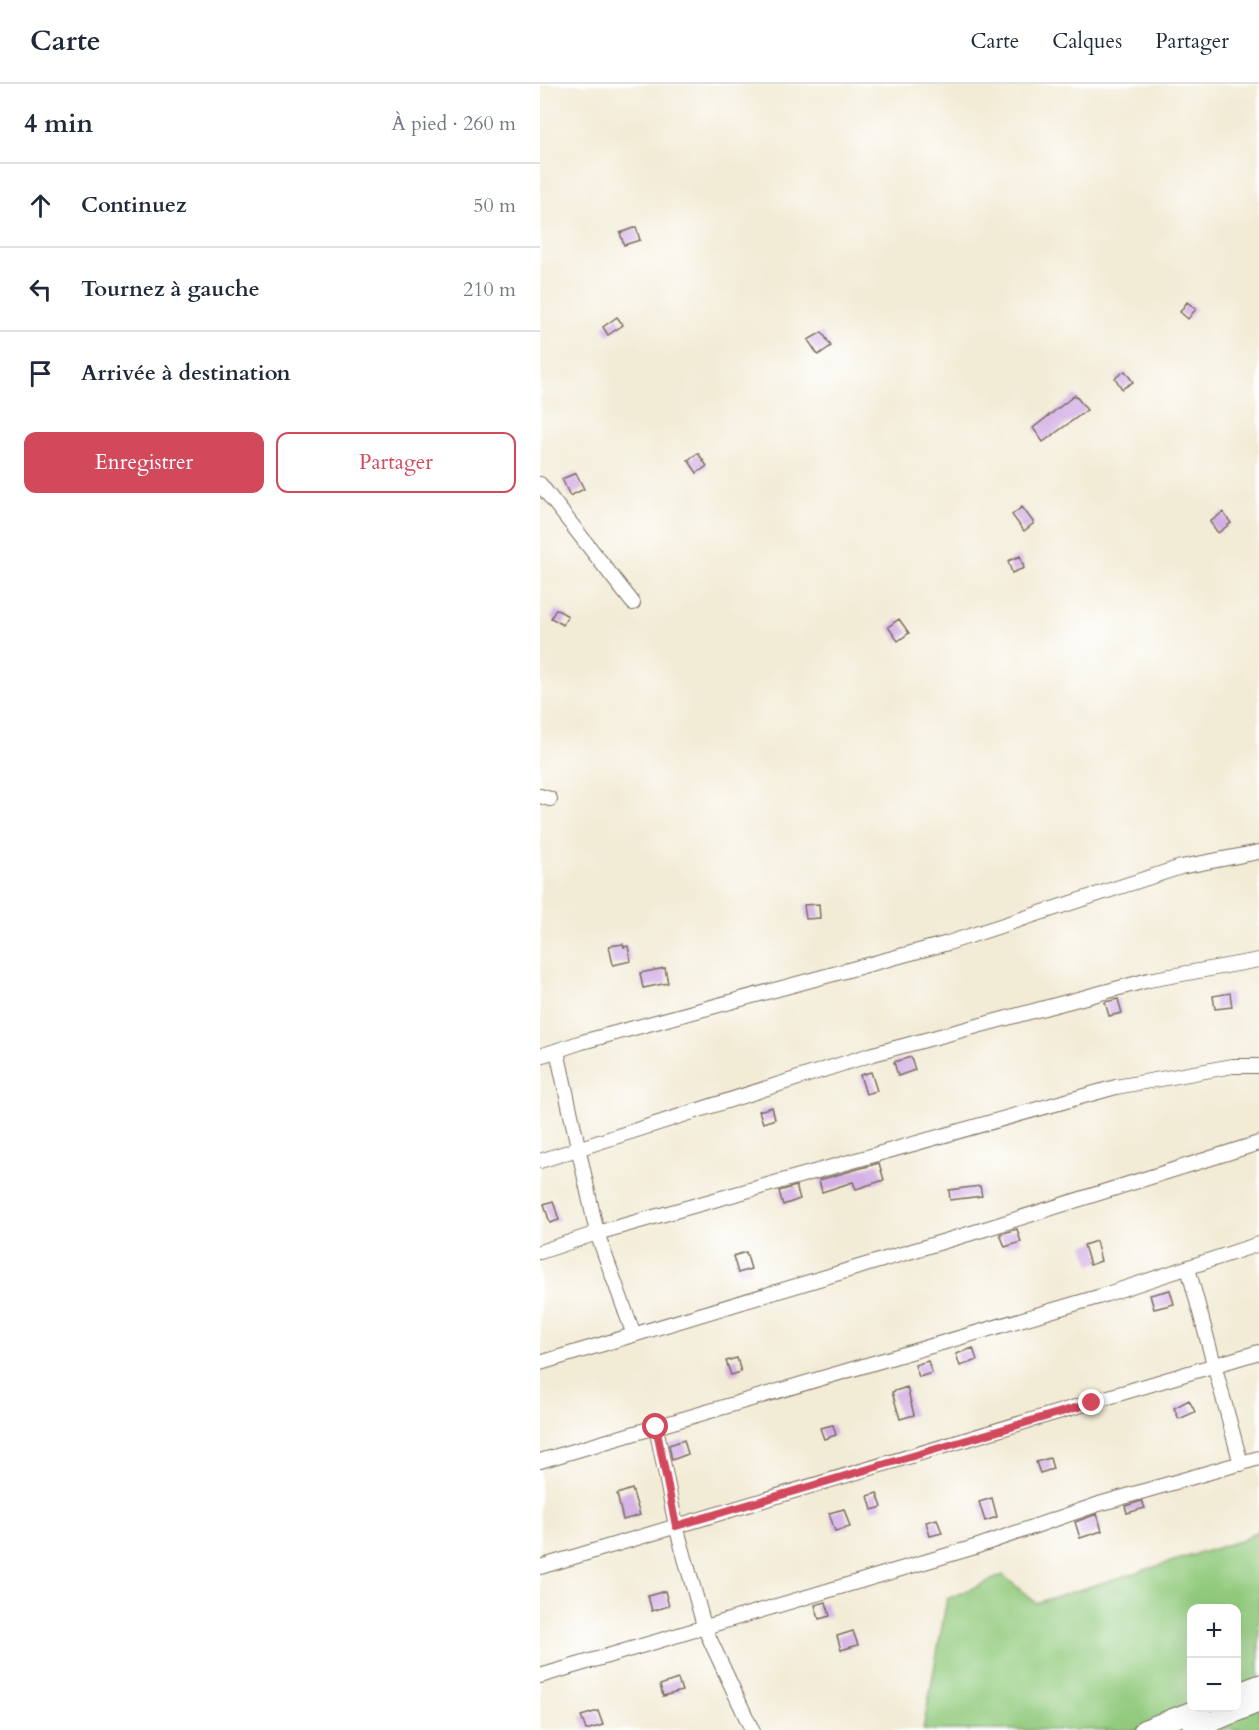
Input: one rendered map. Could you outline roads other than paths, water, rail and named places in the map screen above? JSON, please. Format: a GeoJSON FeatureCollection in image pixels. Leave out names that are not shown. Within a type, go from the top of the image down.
{"type":"FeatureCollection","features":[{"type":"Feature","properties":{"kind":"highway"},"geometry":{"type":"LineString","coordinates":[[1241,1692],[1259,1685]]}},
{"type":"Feature","properties":{"kind":"highway"},"geometry":{"type":"LineString","coordinates":[[1192,1730],[1259,1702]]}},
{"type":"Feature","properties":{"kind":"highway"},"geometry":{"type":"LineString","coordinates":[[1144,1730],[1189,1712]]}},
{"type":"Feature","properties":{"kind":"street"},"geometry":{"type":"LineString","coordinates":[[540,484],[633,603]]}},
{"type":"Feature","properties":{"kind":"street"},"geometry":{"type":"LineString","coordinates":[[540,1056],[948,943],[1181,867],[1259,852]]}},
{"type":"Feature","properties":{"kind":"street"},"geometry":{"type":"LineString","coordinates":[[540,1161],[873,1054],[1149,980],[1259,960]]}},
{"type":"Feature","properties":{"kind":"street"},"geometry":{"type":"LineString","coordinates":[[556,1051],[597,1233],[634,1335]]}},
{"type":"Feature","properties":{"kind":"street"},"geometry":{"type":"LineString","coordinates":[[540,1252],[597,1233],[1116,1087],[1233,1066],[1259,1066]]}},
{"type":"Feature","properties":{"kind":"street"},"geometry":{"type":"LineString","coordinates":[[540,1363],[1259,1143]]}},
{"type":"Feature","properties":{"kind":"street"},"geometry":{"type":"LineString","coordinates":[[540,1461],[1188,1268],[1259,1244]]}},
{"type":"Feature","properties":{"kind":"street"},"geometry":{"type":"LineString","coordinates":[[1188,1268],[1241,1464]]}},
{"type":"Feature","properties":{"kind":"street"},"geometry":{"type":"LineString","coordinates":[[540,1567],[1259,1352]]}},
{"type":"Feature","properties":{"kind":"street"},"geometry":{"type":"LineString","coordinates":[[656,1427],[676,1526],[705,1629],[752,1730]]}},
{"type":"Feature","properties":{"kind":"street"},"geometry":{"type":"LineString","coordinates":[[540,1676],[705,1629],[975,1547],[1099,1504],[1259,1458]]}}]}
